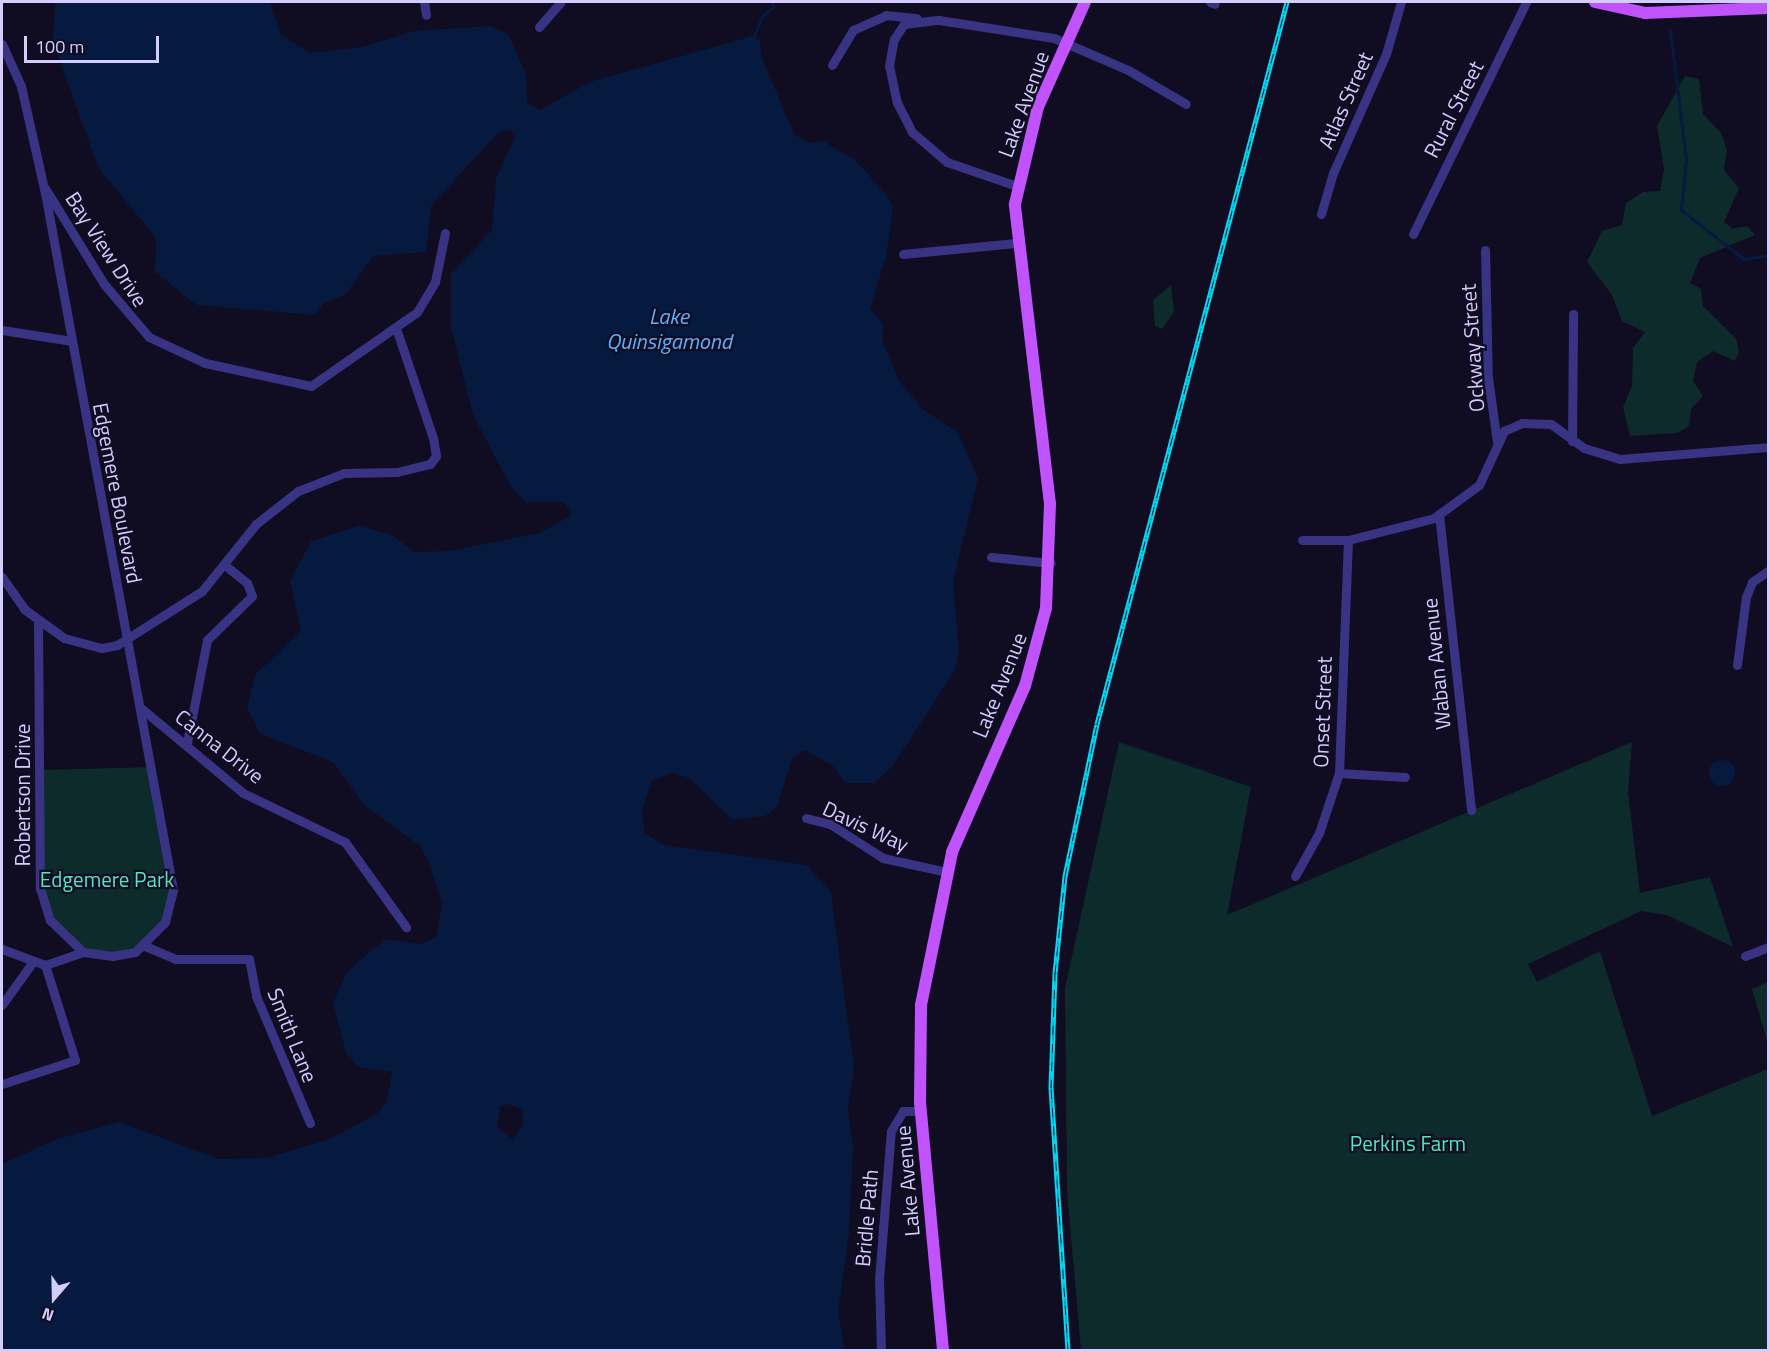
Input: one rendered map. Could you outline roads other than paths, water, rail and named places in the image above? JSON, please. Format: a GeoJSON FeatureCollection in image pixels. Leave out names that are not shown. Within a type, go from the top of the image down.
{"type":"FeatureCollection","features":[{"type":"Feature","properties":{"kind":"main road","name":"Lake Avenue"},"geometry":{"type":"LineString","coordinates":[[943,1350],[921,1111],[921,1005],[947,872],[973,798],[1029,676],[1044,619],[1051,564],[1048,483],[1015,243],[1017,186],[1035,115],[1085,2]]}},
{"type":"Feature","properties":{"kind":"main road"},"geometry":{"type":"LineString","coordinates":[[1595,2],[1620,6],[1768,8]]}},
{"type":"Feature","properties":{"kind":"street"},"geometry":{"type":"LineString","coordinates":[[424,2],[426,15]]}},
{"type":"Feature","properties":{"kind":"street"},"geometry":{"type":"LineString","coordinates":[[539,27],[561,2]]}},
{"type":"Feature","properties":{"kind":"street","name":"Atlas Street"},"geometry":{"type":"LineString","coordinates":[[1321,214],[1333,173],[1386,54],[1401,2]]}},
{"type":"Feature","properties":{"kind":"street","name":"Rural Street"},"geometry":{"type":"LineString","coordinates":[[1413,234],[1526,2]]}},
{"type":"Feature","properties":{"kind":"street"},"geometry":{"type":"LineString","coordinates":[[832,65],[846,36],[868,22],[900,14],[926,20],[1016,31],[1065,45],[1128,70],[1186,104]]}},
{"type":"Feature","properties":{"kind":"street"},"geometry":{"type":"LineString","coordinates":[[926,20],[900,27],[890,57],[892,88],[906,123],[940,159],[1017,186]]}},
{"type":"Feature","properties":{"kind":"street","name":"Edgemere Boulevard"},"geometry":{"type":"LineString","coordinates":[[2,44],[21,86],[43,185],[129,638],[173,890],[165,922],[145,946]]}},
{"type":"Feature","properties":{"kind":"street","name":"Bay View Drive"},"geometry":{"type":"LineString","coordinates":[[43,185],[130,320],[183,355],[311,386],[396,328],[431,291],[445,233]]}},
{"type":"Feature","properties":{"kind":"street"},"geometry":{"type":"LineString","coordinates":[[903,254],[1015,243]]}},
{"type":"Feature","properties":{"kind":"street","name":"Ockway Street"},"geometry":{"type":"LineString","coordinates":[[1485,250],[1488,378],[1497,444]]}},
{"type":"Feature","properties":{"kind":"street"},"geometry":{"type":"LineString","coordinates":[[1572,441],[1573,314]]}},
{"type":"Feature","properties":{"kind":"street"},"geometry":{"type":"LineString","coordinates":[[2,577],[38,621],[82,645],[102,648],[129,638],[191,600],[226,566],[256,524],[307,486],[344,473],[397,472],[435,460],[433,438],[396,328]]}},
{"type":"Feature","properties":{"kind":"street"},"geometry":{"type":"LineString","coordinates":[[2,330],[72,341]]}},
{"type":"Feature","properties":{"kind":"street"},"geometry":{"type":"LineString","coordinates":[[1302,540],[1348,540],[1439,514],[1479,485],[1497,444],[1510,428],[1532,422],[1551,424],[1572,441],[1608,457],[1645,461],[1768,447]]}},
{"type":"Feature","properties":{"kind":"street","name":"Waban Avenue"},"geometry":{"type":"LineString","coordinates":[[1439,514],[1471,810]]}},
{"type":"Feature","properties":{"kind":"street","name":"Onset Street"},"geometry":{"type":"LineString","coordinates":[[1295,876],[1319,833],[1339,773],[1348,540]]}},
{"type":"Feature","properties":{"kind":"street"},"geometry":{"type":"LineString","coordinates":[[991,557],[1051,564]]}},
{"type":"Feature","properties":{"kind":"street"},"geometry":{"type":"LineString","coordinates":[[187,743],[207,640],[252,596],[247,584],[226,566]]}},
{"type":"Feature","properties":{"kind":"street"},"geometry":{"type":"LineString","coordinates":[[1737,665],[1746,597],[1752,582],[1768,571]]}},
{"type":"Feature","properties":{"kind":"street","name":"Robertson Drive"},"geometry":{"type":"LineString","coordinates":[[38,621],[40,888],[50,920],[83,952]]}},
{"type":"Feature","properties":{"kind":"street","name":"Canna Drive"},"geometry":{"type":"LineString","coordinates":[[141,709],[187,743],[243,793],[345,842],[406,927]]}},
{"type":"Feature","properties":{"kind":"street"},"geometry":{"type":"LineString","coordinates":[[1339,773],[1405,777]]}},
{"type":"Feature","properties":{"kind":"street","name":"Davis Way"},"geometry":{"type":"LineString","coordinates":[[806,818],[830,824],[883,858],[947,872]]}},
{"type":"Feature","properties":{"kind":"street"},"geometry":{"type":"LineString","coordinates":[[2,949],[32,963],[45,965],[83,952],[112,956],[145,946]]}},
{"type":"Feature","properties":{"kind":"street","name":"Smith Lane"},"geometry":{"type":"LineString","coordinates":[[145,946],[175,959],[249,959],[256,996],[310,1123]]}},
{"type":"Feature","properties":{"kind":"street"},"geometry":{"type":"LineString","coordinates":[[1745,956],[1768,947]]}},
{"type":"Feature","properties":{"kind":"street"},"geometry":{"type":"LineString","coordinates":[[2,1005],[32,963]]}},
{"type":"Feature","properties":{"kind":"street"},"geometry":{"type":"LineString","coordinates":[[2,1084],[75,1060],[45,965]]}},
{"type":"Feature","properties":{"kind":"street","name":"Bridle Path"},"geometry":{"type":"LineString","coordinates":[[881,1350],[879,1279],[891,1131],[903,1111],[921,1111]]}},
{"type":"Feature","properties":{"kind":"water","name":"Lake Quinsigamond"},"geometry":{"type":"Polygon","coordinates":[[[55,2],[270,2],[281,35],[310,53],[363,47],[414,31],[490,26],[508,34],[526,74],[527,103],[540,110],[590,82],[753,36],[760,41],[761,56],[794,134],[808,143],[823,141],[855,160],[888,196],[893,209],[886,256],[870,309],[884,325],[882,341],[899,381],[923,409],[958,433],[978,478],[953,582],[959,650],[955,670],[892,767],[874,783],[845,783],[833,766],[805,750],[792,758],[777,807],[765,816],[733,820],[689,778],[672,773],[651,781],[642,812],[645,833],[663,845],[807,865],[831,892],[854,1069],[848,1107],[853,1148],[849,1233],[838,1312],[845,1350],[2,1350],[2,1164],[57,1139],[119,1122],[219,1159],[267,1158],[327,1140],[377,1114],[387,1101],[392,1072],[359,1067],[347,1056],[333,1003],[346,973],[385,939],[422,944],[436,937],[442,904],[429,862],[419,845],[364,805],[333,762],[260,734],[247,708],[255,675],[301,631],[290,581],[311,541],[359,526],[392,535],[414,552],[449,551],[540,533],[572,515],[564,502],[526,502],[511,487],[473,415],[451,327],[451,274],[492,230],[496,179],[516,134],[507,129],[497,134],[431,206],[426,252],[373,256],[345,295],[325,302],[315,315],[197,305],[155,272],[156,238],[98,167],[53,42],[55,2]],[[507,1104],[500,1106],[497,1127],[513,1140],[524,1123],[521,1109],[507,1104]]]}},
{"type":"Feature","properties":{"kind":"water"},"geometry":{"type":"Polygon","coordinates":[[[1722,760],[1731,764],[1735,773],[1731,782],[1722,786],[1713,782],[1709,773],[1713,764],[1722,760]]]}},
{"type":"Feature","properties":{"kind":"waterway"},"geometry":{"type":"LineString","coordinates":[[753,38],[763,15],[774,7],[772,2]]}},
{"type":"Feature","properties":{"kind":"waterway"},"geometry":{"type":"LineString","coordinates":[[1670,31],[1686,160],[1681,210],[1744,259],[1768,255]]}},
{"type":"Feature","properties":{"kind":"railway"},"geometry":{"type":"LineString","coordinates":[[1068,1350],[1051,1088],[1055,973],[1065,876],[1097,724],[1287,2]]}},
{"type":"Feature","properties":{"kind":"park label","name":"Edgemere Park"},"geometry":{"type":"Point","coordinates":[107,879]}},
{"type":"Feature","properties":{"kind":"park label","name":"Perkins Farm"},"geometry":{"type":"Point","coordinates":[1408,1143]}}]}
